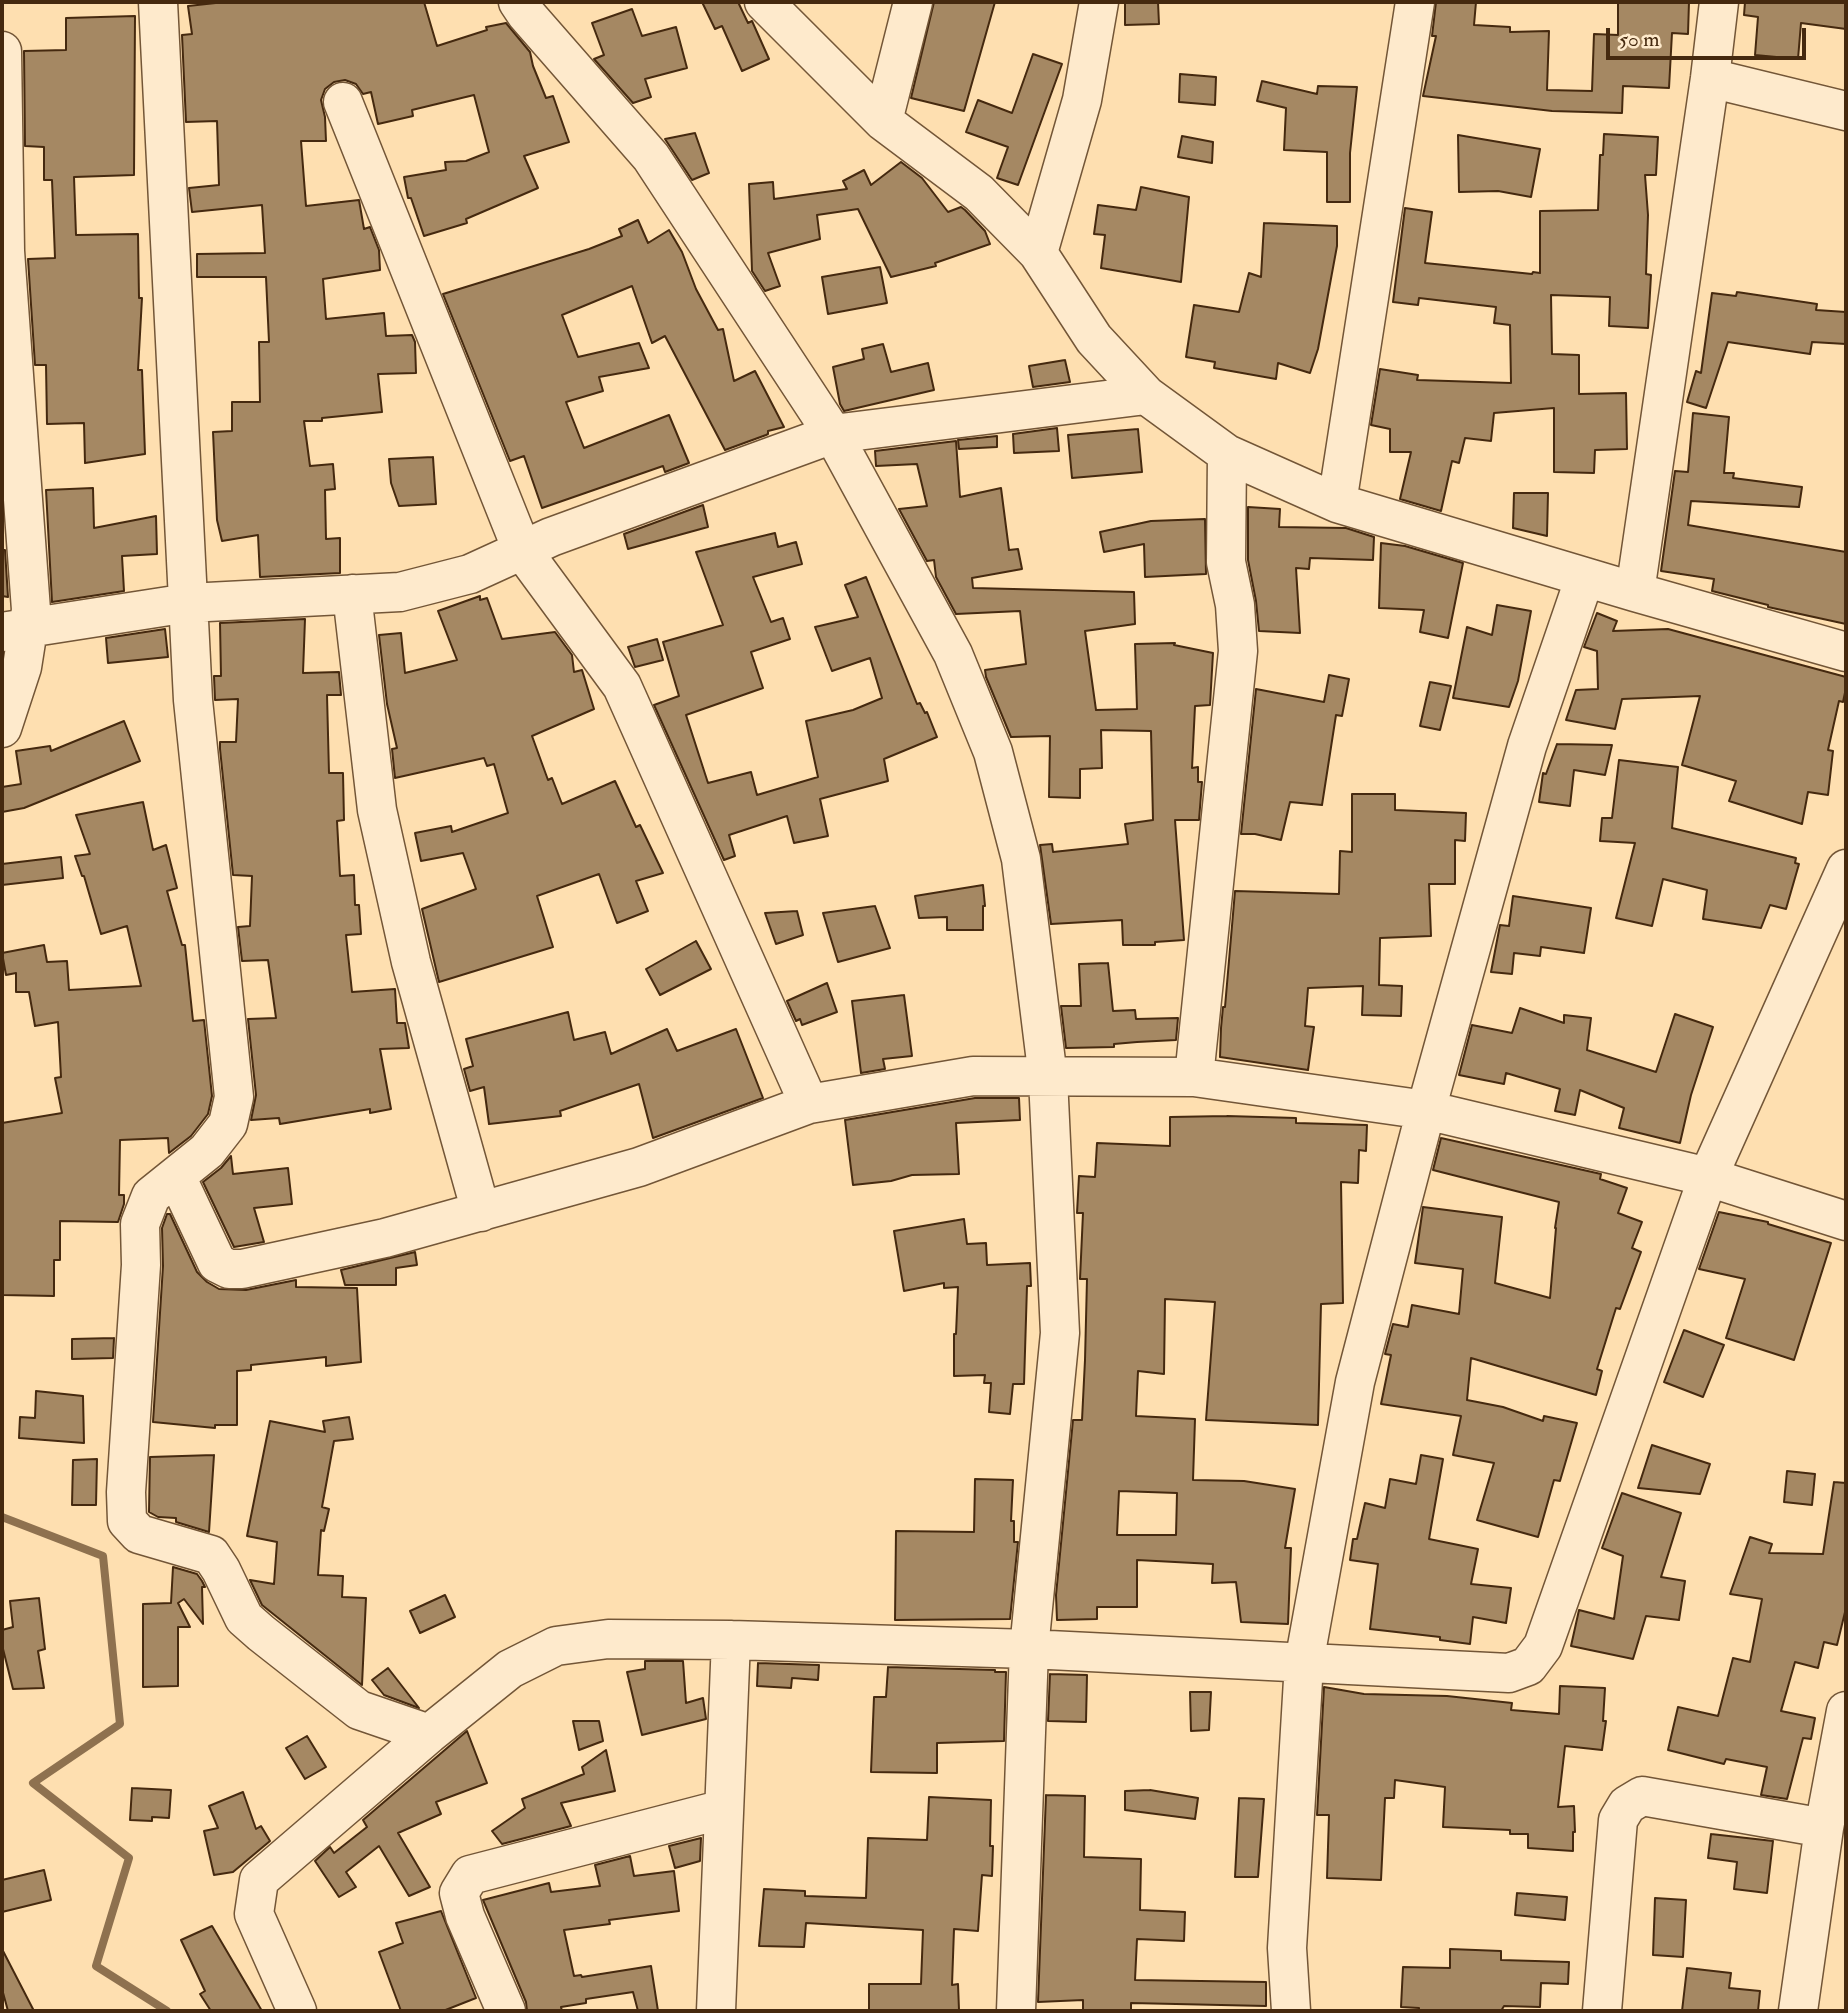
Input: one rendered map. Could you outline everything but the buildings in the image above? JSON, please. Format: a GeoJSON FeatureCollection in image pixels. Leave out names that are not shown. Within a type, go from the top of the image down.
{"type":"FeatureCollection","features":[{"type":"Feature","properties":{"kind":"street"},"geometry":{"type":"LineString","coordinates":[[158,2],[193,700],[234,1097],[228,1124],[207,1151],[151,1196],[140,1224],[141,1265],[126,1492],[127,1521],[139,1534],[211,1555],[244,1618],[359,1710],[429,1734]]}},
{"type":"Feature","properties":{"kind":"street"},"geometry":{"type":"LineString","coordinates":[[518,2],[650,157],[833,434],[953,654],[993,752],[1021,859],[1048,1078],[1060,1333],[1029,1650],[1016,2011]]}},
{"type":"Feature","properties":{"kind":"street"},"geometry":{"type":"LineString","coordinates":[[764,2],[883,121],[979,193],[1038,253],[1094,339],[1146,395],[1227,454],[1338,503],[1846,652]]}},
{"type":"Feature","properties":{"kind":"street"},"geometry":{"type":"LineString","coordinates":[[883,121],[913,2]]}},
{"type":"Feature","properties":{"kind":"street"},"geometry":{"type":"LineString","coordinates":[[1038,253],[1082,100],[1099,2]]}},
{"type":"Feature","properties":{"kind":"street"},"geometry":{"type":"LineString","coordinates":[[1338,503],[1415,2]]}},
{"type":"Feature","properties":{"kind":"street"},"geometry":{"type":"LineString","coordinates":[[1635,592],[1719,2]]}},
{"type":"Feature","properties":{"kind":"street"},"geometry":{"type":"LineString","coordinates":[[2,51],[5,251],[31,610],[15,630],[22,667],[2,727]]}},
{"type":"Feature","properties":{"kind":"street"},"geometry":{"type":"LineString","coordinates":[[1710,78],[1846,111]]}},
{"type":"Feature","properties":{"kind":"street"},"geometry":{"type":"LineString","coordinates":[[343,102],[522,550],[622,686],[809,1104]]}},
{"type":"Feature","properties":{"kind":"street"},"geometry":{"type":"LineString","coordinates":[[15,630],[188,603],[400,592],[470,574],[551,537],[833,434],[1146,395]]}},
{"type":"Feature","properties":{"kind":"street"},"geometry":{"type":"LineString","coordinates":[[1194,1077],[1238,651],[1235,605],[1226,562],[1227,454]]}},
{"type":"Feature","properties":{"kind":"street"},"geometry":{"type":"LineString","coordinates":[[1290,2011],[1287,1948],[1304,1663],[1354,1382],[1527,746],[1585,577]]}},
{"type":"Feature","properties":{"kind":"street"},"geometry":{"type":"LineString","coordinates":[[352,594],[377,810],[411,962],[481,1212]]}},
{"type":"Feature","properties":{"kind":"street"},"geometry":{"type":"LineString","coordinates":[[297,2011],[254,1914],[259,1880],[429,1734],[510,1669],[556,1646],[608,1639],[730,1640],[1029,1650],[1509,1673],[1528,1666],[1543,1646],[1708,1177],[1846,869]]}},
{"type":"Feature","properties":{"kind":"street"},"geometry":{"type":"LineString","coordinates":[[176,1176],[217,1263],[229,1269],[242,1269],[385,1238],[639,1167],[809,1104],[973,1076],[1194,1077],[1426,1110],[1708,1177],[1846,1221]]}},
{"type":"Feature","properties":{"kind":"street"},"geometry":{"type":"LineString","coordinates":[[716,2011],[730,1640]]}},
{"type":"Feature","properties":{"kind":"street"},"geometry":{"type":"LineString","coordinates":[[1798,2011],[1824,1828],[1846,1711]]}},
{"type":"Feature","properties":{"kind":"street"},"geometry":{"type":"LineString","coordinates":[[1602,2011],[1618,1820],[1627,1805],[1642,1796],[1824,1828]]}},
{"type":"Feature","properties":{"kind":"street"},"geometry":{"type":"LineString","coordinates":[[506,2011],[465,1916],[459,1894],[470,1875],[724,1809]]}},
{"type":"Feature","properties":{"kind":"waterway"},"geometry":{"type":"LineString","coordinates":[[2,1517],[103,1556],[120,1724],[33,1783],[129,1858],[96,1966],[167,2011]]}}]}
